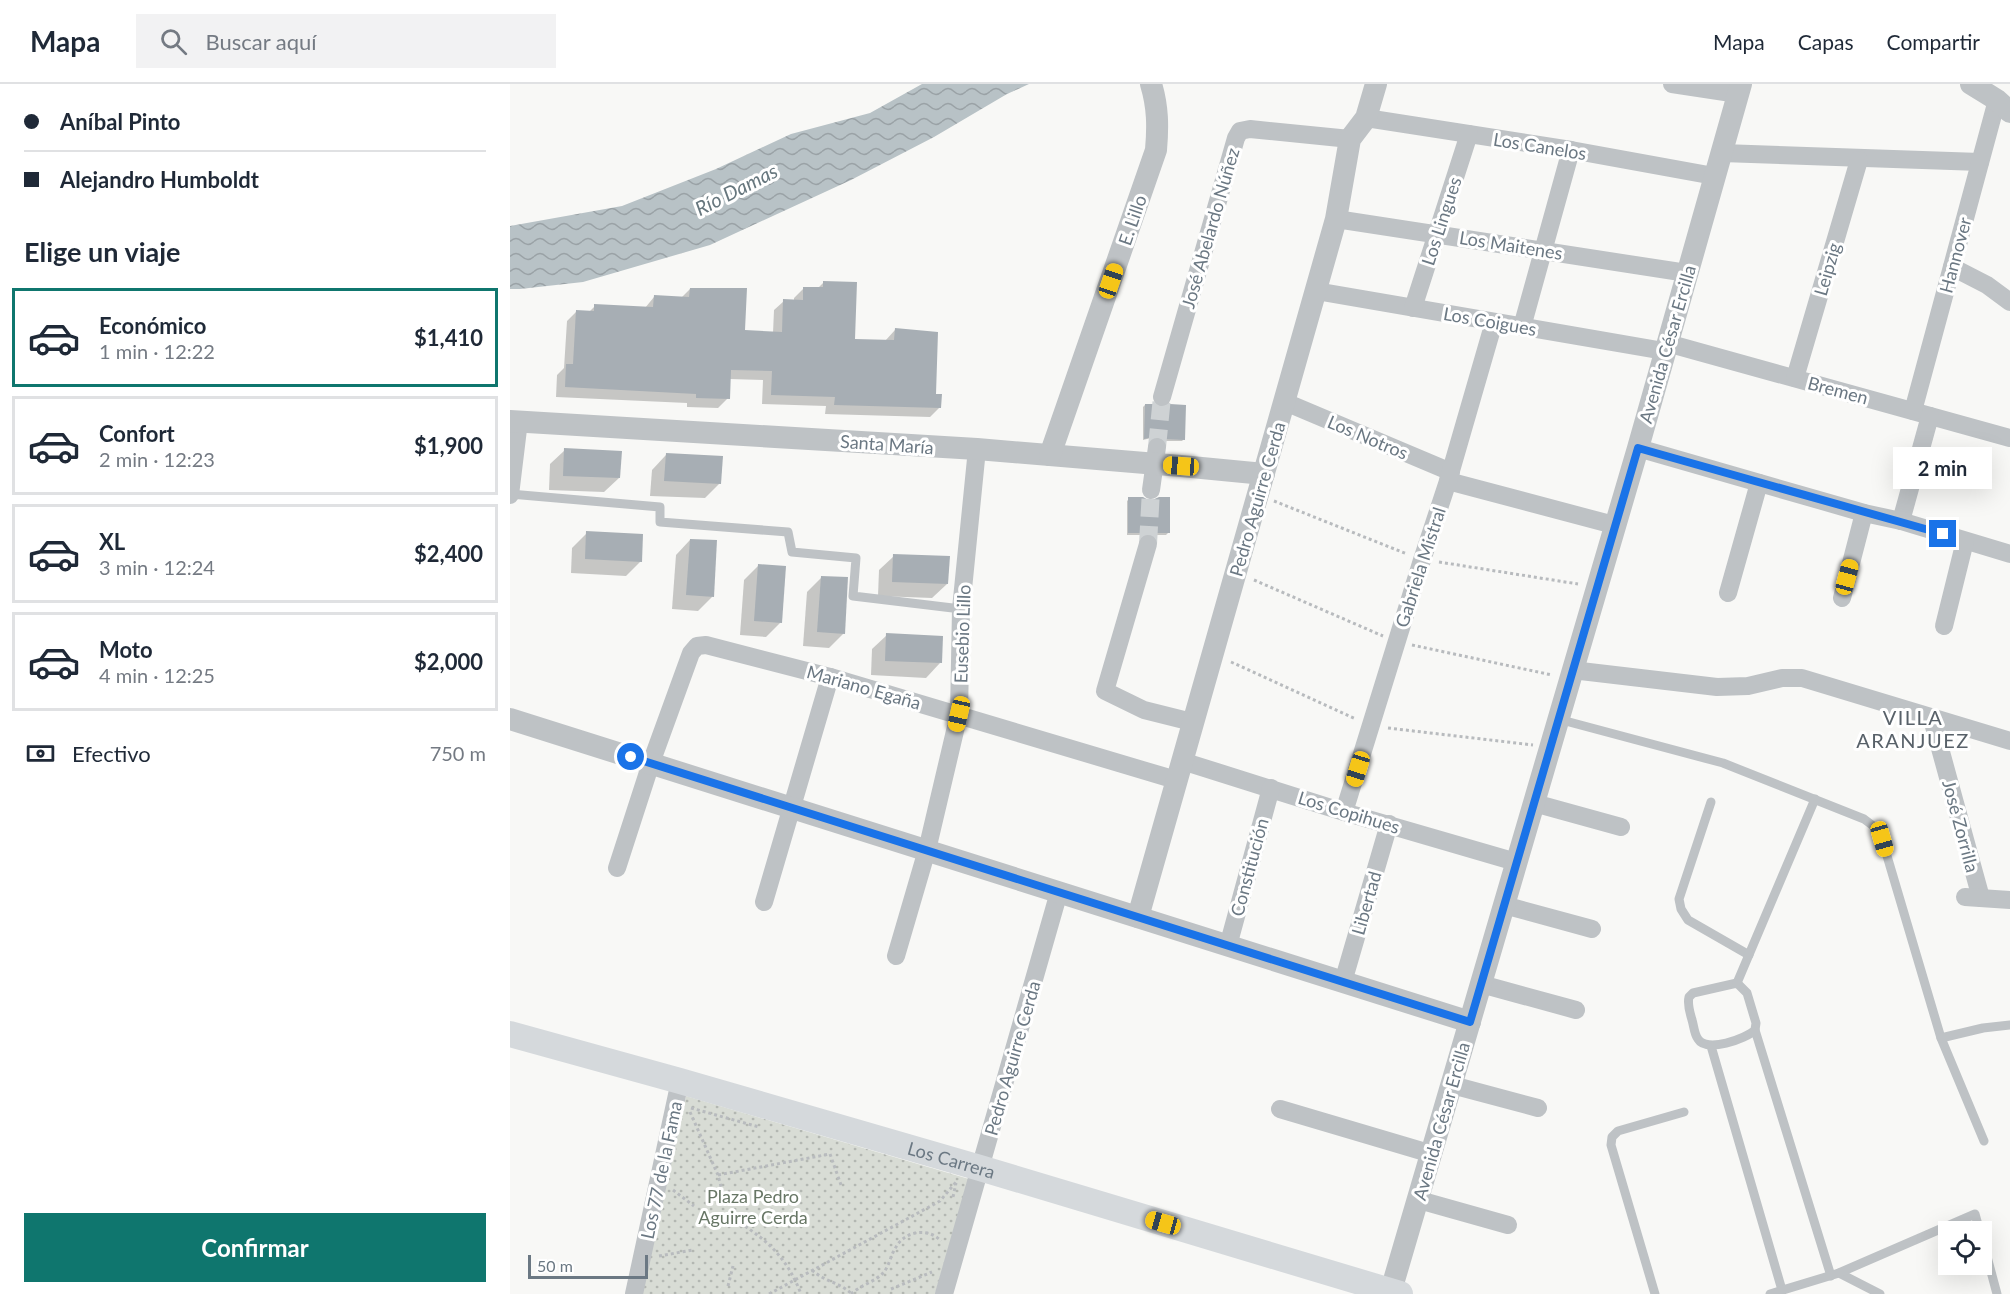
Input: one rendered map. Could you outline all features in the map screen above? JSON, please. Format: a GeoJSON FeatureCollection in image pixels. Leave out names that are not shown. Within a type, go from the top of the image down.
{"type":"FeatureCollection","features":[{"type":"Feature","properties":{"kind":"main road","name":"Los Carrera"},"geometry":{"type":"LineString","coordinates":[[510,1034],[980,1168],[1394,1293]]}},
{"type":"Feature","properties":{"kind":"street","name":"E. Lillo"},"geometry":{"type":"LineString","coordinates":[[1050,455],[1156,150],[1158,122],[1151,84]]}},
{"type":"Feature","properties":{"kind":"street","name":"Pedro Aguirre Cerda"},"geometry":{"type":"LineString","coordinates":[[1138,917],[1336,219],[1350,139],[1366,118],[1376,84]]}},
{"type":"Feature","properties":{"kind":"street"},"geometry":{"type":"LineString","coordinates":[[1672,84],[1740,89]]}},
{"type":"Feature","properties":{"kind":"street"},"geometry":{"type":"LineString","coordinates":[[1971,84],[2004,106]]}},
{"type":"Feature","properties":{"kind":"street","name":"Avenida César Ercilla"},"geometry":{"type":"LineString","coordinates":[[1394,1293],[1432,1154],[1740,89]]}},
{"type":"Feature","properties":{"kind":"street","name":"Hannover"},"geometry":{"type":"LineString","coordinates":[[1901,521],[1952,267],[1980,162],[2004,106]]}},
{"type":"Feature","properties":{"kind":"street","name":"Los Canelos"},"geometry":{"type":"LineString","coordinates":[[1366,118],[1571,150],[1714,176]]}},
{"type":"Feature","properties":{"kind":"street","name":"José Abelardo Núñez"},"geometry":{"type":"LineString","coordinates":[[1162,397],[1236,138],[1240,131],[1250,129],[1350,139]]}},
{"type":"Feature","properties":{"kind":"street","name":"Los Lingues"},"geometry":{"type":"LineString","coordinates":[[1413,308],[1469,134]]}},
{"type":"Feature","properties":{"kind":"street"},"geometry":{"type":"LineString","coordinates":[[1522,327],[1571,150]]}},
{"type":"Feature","properties":{"kind":"street"},"geometry":{"type":"LineString","coordinates":[[1722,153],[1859,160],[1980,162]]}},
{"type":"Feature","properties":{"kind":"street","name":"Leipzig"},"geometry":{"type":"LineString","coordinates":[[1795,378],[1859,160]]}},
{"type":"Feature","properties":{"kind":"street","name":"Los Maitenes"},"geometry":{"type":"LineString","coordinates":[[1336,219],[1687,273]]}},
{"type":"Feature","properties":{"kind":"street"},"geometry":{"type":"LineString","coordinates":[[1952,267],[1987,285],[2010,302]]}},
{"type":"Feature","properties":{"kind":"street","name":"Los Coigues"},"geometry":{"type":"LineString","coordinates":[[1316,291],[1522,327],[1666,347]]}},
{"type":"Feature","properties":{"kind":"street","name":"Gabriela Mistral"},"geometry":{"type":"LineString","coordinates":[[1344,812],[1450,476],[1494,322]]}},
{"type":"Feature","properties":{"kind":"street","name":"Bremen"},"geometry":{"type":"LineString","coordinates":[[1666,347],[1795,378],[2010,438]]}},
{"type":"Feature","properties":{"kind":"street","name":"Los Notros"},"geometry":{"type":"LineString","coordinates":[[1285,402],[1450,476],[1614,525]]}},
{"type":"Feature","properties":{"kind":"street","name":"Santa María"},"geometry":{"type":"LineString","coordinates":[[515,421],[1050,455],[1157,455],[1264,474]]}},
{"type":"Feature","properties":{"kind":"street"},"geometry":{"type":"LineString","coordinates":[[510,495],[515,421]]}},
{"type":"Feature","properties":{"kind":"street"},"geometry":{"type":"LineString","coordinates":[[1638,448],[1864,513],[1901,521],[2010,554]]}},
{"type":"Feature","properties":{"kind":"street","name":"Eusebio Lillo"},"geometry":{"type":"LineString","coordinates":[[896,956],[927,850],[959,714],[961,609],[977,449]]}},
{"type":"Feature","properties":{"kind":"street"},"geometry":{"type":"LineString","coordinates":[[1151,490],[1157,455]]}},
{"type":"Feature","properties":{"kind":"street"},"geometry":{"type":"LineString","coordinates":[[1728,593],[1759,483]]}},
{"type":"Feature","properties":{"kind":"street"},"geometry":{"type":"LineString","coordinates":[[1842,598],[1864,513]]}},
{"type":"Feature","properties":{"kind":"street"},"geometry":{"type":"LineString","coordinates":[[1944,626],[1965,541]]}},
{"type":"Feature","properties":{"kind":"street"},"geometry":{"type":"LineString","coordinates":[[1148,544],[1106,691],[1144,710],[1192,722]]}},
{"type":"Feature","properties":{"kind":"street","name":"Mariano Egaña"},"geometry":{"type":"LineString","coordinates":[[651,763],[691,653],[698,646],[706,645],[959,714],[1179,770]]}},
{"type":"Feature","properties":{"kind":"street"},"geometry":{"type":"LineString","coordinates":[[1572,670],[1716,687],[1748,686],[1782,678],[1802,678],[2010,741]]}},
{"type":"Feature","properties":{"kind":"street"},"geometry":{"type":"LineString","coordinates":[[764,902],[830,677]]}},
{"type":"Feature","properties":{"kind":"street"},"geometry":{"type":"LineString","coordinates":[[510,719],[1470,1022]]}},
{"type":"Feature","properties":{"kind":"street","name":"José Zorrilla"},"geometry":{"type":"LineString","coordinates":[[1932,719],[1973,898],[2010,900]]}},
{"type":"Feature","properties":{"kind":"street"},"geometry":{"type":"LineString","coordinates":[[617,868],[651,763]]}},
{"type":"Feature","properties":{"kind":"street","name":"Los Copihues"},"geometry":{"type":"LineString","coordinates":[[1179,770],[1271,788],[1344,812],[1516,862]]}},
{"type":"Feature","properties":{"kind":"street","name":"Constitución"},"geometry":{"type":"LineString","coordinates":[[1228,946],[1271,788]]}},
{"type":"Feature","properties":{"kind":"street"},"geometry":{"type":"LineString","coordinates":[[1534,803],[1621,827]]}},
{"type":"Feature","properties":{"kind":"street","name":"Libertad"},"geometry":{"type":"LineString","coordinates":[[1343,982],[1389,824]]}},
{"type":"Feature","properties":{"kind":"street","name":"Pedro Aguirre Cerda"},"geometry":{"type":"LineString","coordinates":[[945,1294],[1059,892]]}},
{"type":"Feature","properties":{"kind":"street"},"geometry":{"type":"LineString","coordinates":[[1504,905],[1593,929]]}},
{"type":"Feature","properties":{"kind":"street"},"geometry":{"type":"LineString","coordinates":[[1481,984],[1576,1010]]}},
{"type":"Feature","properties":{"kind":"street","name":"Los 77 de la Fama"},"geometry":{"type":"LineString","coordinates":[[634,1294],[680,1081]]}},
{"type":"Feature","properties":{"kind":"street"},"geometry":{"type":"LineString","coordinates":[[1452,1085],[1538,1108]]}},
{"type":"Feature","properties":{"kind":"street"},"geometry":{"type":"LineString","coordinates":[[1280,1109],[1432,1154]]}},
{"type":"Feature","properties":{"kind":"street"},"geometry":{"type":"LineString","coordinates":[[1419,1200],[1508,1225]]}},
{"type":"Feature","properties":{"kind":"lane"},"geometry":{"type":"LineString","coordinates":[[510,495],[660,507],[660,522],[788,532],[792,552],[856,558],[853,596],[961,609]]}},
{"type":"Feature","properties":{"kind":"lane"},"geometry":{"type":"LineString","coordinates":[[1558,719],[1723,763],[1864,819],[1876,828],[1882,839],[1941,1038],[1984,1141]]}},
{"type":"Feature","properties":{"kind":"lane"},"geometry":{"type":"LineString","coordinates":[[1737,983],[1815,799]]}},
{"type":"Feature","properties":{"kind":"lane"},"geometry":{"type":"LineString","coordinates":[[1711,802],[1679,899],[1681,909],[1688,920],[1749,955]]}},
{"type":"Feature","properties":{"kind":"lane"},"geometry":{"type":"LineString","coordinates":[[1737,983],[1747,993],[1756,1023],[1755,1030],[1835,1275],[1880,1294]]}},
{"type":"Feature","properties":{"kind":"lane"},"geometry":{"type":"LineString","coordinates":[[1737,983],[1693,993],[1689,997],[1687,1003],[1697,1039],[1703,1044],[1712,1046],[1750,1035],[1755,1030]]}},
{"type":"Feature","properties":{"kind":"lane"},"geometry":{"type":"LineString","coordinates":[[1941,1038],[2010,1024]]}},
{"type":"Feature","properties":{"kind":"lane"},"geometry":{"type":"LineString","coordinates":[[1712,1046],[1781,1292]]}},
{"type":"Feature","properties":{"kind":"lane"},"geometry":{"type":"LineString","coordinates":[[1655,1294],[1611,1145],[1612,1137],[1618,1131],[1684,1112]]}},
{"type":"Feature","properties":{"kind":"lane"},"geometry":{"type":"LineString","coordinates":[[1959,1221],[1975,1214],[1977,1221]]}},
{"type":"Feature","properties":{"kind":"lane"},"geometry":{"type":"LineString","coordinates":[[1770,1294],[1835,1275],[1938,1230]]}},
{"type":"Feature","properties":{"kind":"lane"},"geometry":{"type":"LineString","coordinates":[[1992,1275],[1997,1294]]}},
{"type":"Feature","properties":{"kind":"path"},"geometry":{"type":"LineString","coordinates":[[688,1107],[718,1175],[723,1194]]}},
{"type":"Feature","properties":{"kind":"path"},"geometry":{"type":"LineString","coordinates":[[718,1175],[830,1154],[836,1149]]}},
{"type":"Feature","properties":{"kind":"path"},"geometry":{"type":"LineString","coordinates":[[830,1154],[841,1185]]}},
{"type":"Feature","properties":{"kind":"path"},"geometry":{"type":"LineString","coordinates":[[769,1294],[940,1201],[957,1182]]}},
{"type":"Feature","properties":{"kind":"path"},"geometry":{"type":"LineString","coordinates":[[671,1189],[694,1206]]}},
{"type":"Feature","properties":{"kind":"path"},"geometry":{"type":"LineString","coordinates":[[740,1222],[771,1244],[783,1259],[801,1294]]}},
{"type":"Feature","properties":{"kind":"path"},"geometry":{"type":"LineString","coordinates":[[812,1270],[822,1279],[842,1286],[851,1294],[884,1272],[897,1244],[907,1236],[921,1232],[937,1236],[941,1241]]}},
{"type":"Feature","properties":{"kind":"path"},"geometry":{"type":"LineString","coordinates":[[657,1257],[693,1250]]}},
{"type":"Feature","properties":{"kind":"path"},"geometry":{"type":"LineString","coordinates":[[728,1286],[733,1266]]}},
{"type":"Feature","properties":{"kind":"path"},"geometry":{"type":"LineString","coordinates":[[891,1289],[932,1272]]}},
{"type":"Feature","properties":{"kind":"green space","name":"Plaza Pedro Aguirre Cerda"},"geometry":{"type":"Polygon","coordinates":[[[686,1096],[969,1179],[935,1294],[642,1294],[686,1096]]]}},
{"type":"Feature","properties":{"kind":"water","name":"Río Damas"},"geometry":{"type":"Polygon","coordinates":[[[922,84],[1029,84],[851,180],[710,245],[583,282],[510,289],[510,226],[622,206],[716,169],[791,134],[870,113],[922,84]]]}},
{"type":"Feature","properties":{"kind":"building"},"geometry":{"type":"Polygon","coordinates":[[[823,281],[857,282],[855,339],[894,340],[895,328],[938,332],[936,394],[942,394],[941,408],[834,405],[835,397],[771,395],[772,371],[731,370],[730,399],[696,398],[696,394],[565,387],[566,364],[573,364],[576,310],[594,311],[594,304],[653,307],[654,295],[689,297],[690,288],[747,288],[745,330],[782,332],[783,299],[803,300],[803,287],[823,287],[823,281]]]}},
{"type":"Feature","properties":{"kind":"building"},"geometry":{"type":"Polygon","coordinates":[[[1145,404],[1153,404],[1159,408],[1165,408],[1170,404],[1186,405],[1185,440],[1165,439],[1158,436],[1144,439],[1145,404]]]}},
{"type":"Feature","properties":{"kind":"building"},"geometry":{"type":"Polygon","coordinates":[[[564,448],[622,451],[620,478],[563,476],[564,448]]]}},
{"type":"Feature","properties":{"kind":"building"},"geometry":{"type":"Polygon","coordinates":[[[666,453],[723,456],[721,484],[664,481],[666,453]]]}},
{"type":"Feature","properties":{"kind":"building"},"geometry":{"type":"Polygon","coordinates":[[[1128,497],[1143,497],[1150,501],[1159,497],[1170,497],[1170,533],[1128,533],[1128,497]]]}},
{"type":"Feature","properties":{"kind":"building"},"geometry":{"type":"Polygon","coordinates":[[[586,531],[643,534],[642,562],[585,559],[586,531]]]}},
{"type":"Feature","properties":{"kind":"building"},"geometry":{"type":"Polygon","coordinates":[[[690,539],[717,540],[714,597],[686,595],[690,539]]]}},
{"type":"Feature","properties":{"kind":"building"},"geometry":{"type":"Polygon","coordinates":[[[893,554],[950,556],[948,584],[892,582],[893,554]]]}},
{"type":"Feature","properties":{"kind":"building"},"geometry":{"type":"Polygon","coordinates":[[[758,564],[786,566],[782,623],[754,621],[758,564]]]}},
{"type":"Feature","properties":{"kind":"building"},"geometry":{"type":"Polygon","coordinates":[[[821,576],[848,577],[845,634],[817,632],[821,576]]]}},
{"type":"Feature","properties":{"kind":"building"},"geometry":{"type":"Polygon","coordinates":[[[886,633],[943,636],[942,663],[885,661],[886,633]]]}},
{"type":"Feature","properties":{"kind":"tunnel"},"geometry":{"type":"LineString","coordinates":[[1157,447],[1162,397]]}},
{"type":"Feature","properties":{"kind":"tunnel"},"geometry":{"type":"LineString","coordinates":[[1148,544],[1151,490]]}},
{"type":"Feature","properties":{"kind":"district","name":"VILLA ARANJUEZ"},"geometry":{"type":"Point","coordinates":[1913,728]}},
{"type":"Feature","properties":{"kind":"route"},"geometry":{"type":"LineString","coordinates":[[631,757],[1470,1022],[1638,448],[1943,534]]}}]}
